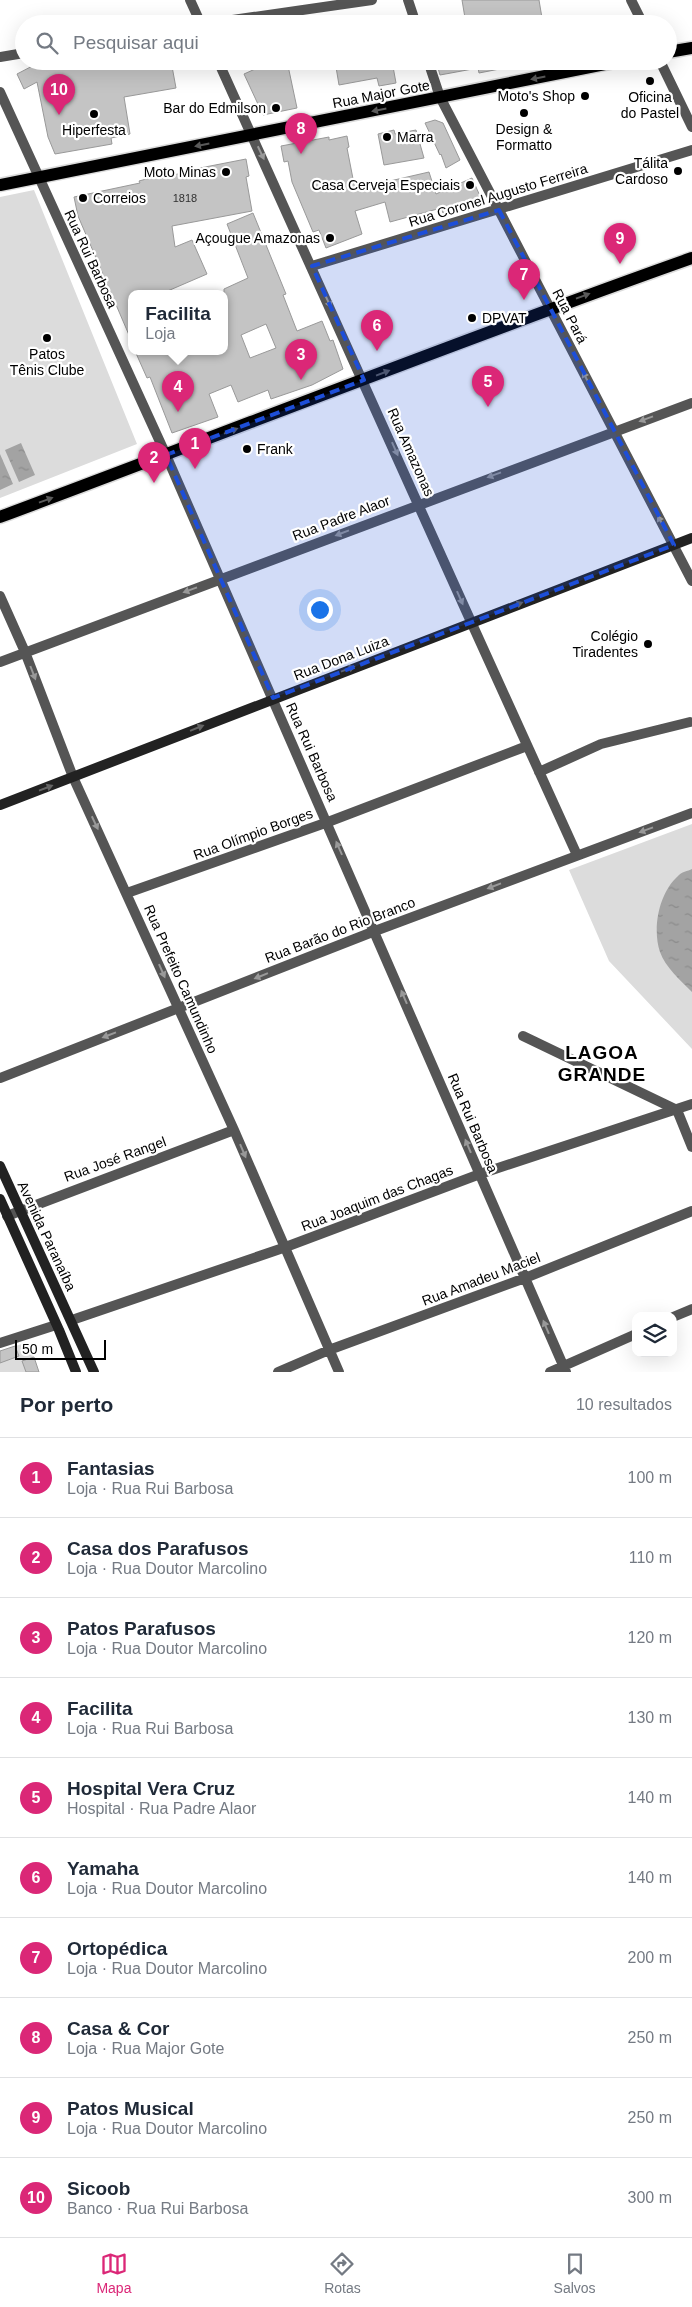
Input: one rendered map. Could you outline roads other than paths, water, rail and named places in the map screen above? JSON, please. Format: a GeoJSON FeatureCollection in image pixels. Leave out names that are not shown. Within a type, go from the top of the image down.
{"type":"FeatureCollection","features":[{"type":"Feature","properties":{"kind":"main road"},"geometry":{"type":"LineString","coordinates":[[677,50],[692,48]]}},
{"type":"Feature","properties":{"kind":"main road","name":"Rua Major Gote"},"geometry":{"type":"LineString","coordinates":[[0,185],[576,70]]}},
{"type":"Feature","properties":{"kind":"main road"},"geometry":{"type":"LineString","coordinates":[[0,517],[166,456],[550,308],[692,258]]}},
{"type":"Feature","properties":{"kind":"street"},"geometry":{"type":"LineString","coordinates":[[190,0],[197,15]]}},
{"type":"Feature","properties":{"kind":"street"},"geometry":{"type":"LineString","coordinates":[[268,15],[372,0]]}},
{"type":"Feature","properties":{"kind":"street"},"geometry":{"type":"LineString","coordinates":[[408,0],[413,15]]}},
{"type":"Feature","properties":{"kind":"street"},"geometry":{"type":"LineString","coordinates":[[631,0],[638,15]]}},
{"type":"Feature","properties":{"kind":"street"},"geometry":{"type":"LineString","coordinates":[[0,57],[15,54]]}},
{"type":"Feature","properties":{"kind":"street","name":"Rua Amazonas"},"geometry":{"type":"LineString","coordinates":[[222,70],[364,380],[471,623],[577,855]]}},
{"type":"Feature","properties":{"kind":"street","name":"Rua Pará"},"geometry":{"type":"LineString","coordinates":[[431,70],[440,98],[692,580]]}},
{"type":"Feature","properties":{"kind":"street"},"geometry":{"type":"LineString","coordinates":[[664,70],[692,127]]}},
{"type":"Feature","properties":{"kind":"street","name":"Rua Rui Barbosa"},"geometry":{"type":"LineString","coordinates":[[0,92],[166,456],[328,822],[564,1369]]}},
{"type":"Feature","properties":{"kind":"street","name":"Rua Coronel Augusto Ferreira"},"geometry":{"type":"LineString","coordinates":[[312,266],[692,150]]}},
{"type":"Feature","properties":{"kind":"street","name":"Rua Padre Alaor"},"geometry":{"type":"LineString","coordinates":[[0,662],[220,578],[692,403]]}},
{"type":"Feature","properties":{"kind":"street","name":"Rua Dona Luiza"},"geometry":{"type":"LineString","coordinates":[[0,805],[273,698],[692,538]]}},
{"type":"Feature","properties":{"kind":"street","name":"Rua Prefeito Camundinho"},"geometry":{"type":"LineString","coordinates":[[0,596],[25,652],[73,777],[128,893],[234,1130],[339,1372]]}},
{"type":"Feature","properties":{"kind":"street"},"geometry":{"type":"LineString","coordinates":[[539,772],[601,744],[690,722]]}},
{"type":"Feature","properties":{"kind":"street","name":"Rua Olímpio Borges"},"geometry":{"type":"LineString","coordinates":[[128,893],[328,822],[527,746]]}},
{"type":"Feature","properties":{"kind":"street","name":"Rua Barão do Rio Branco"},"geometry":{"type":"LineString","coordinates":[[0,1078],[375,931],[692,813]]}},
{"type":"Feature","properties":{"kind":"street"},"geometry":{"type":"LineString","coordinates":[[524,1036],[677,1110],[692,1147]]}},
{"type":"Feature","properties":{"kind":"street","name":"Rua Joaquim das Chagas"},"geometry":{"type":"LineString","coordinates":[[57,1326],[67,1331],[71,1320],[284,1248],[480,1174],[692,1104]]}},
{"type":"Feature","properties":{"kind":"street","name":"Rua José Rangel"},"geometry":{"type":"LineString","coordinates":[[7,1216],[234,1130]]}},
{"type":"Feature","properties":{"kind":"street","name":"Avenida Paranaíba"},"geometry":{"type":"LineString","coordinates":[[0,1166],[94,1372]]}},
{"type":"Feature","properties":{"kind":"street","name":"Avenida Paranaíba"},"geometry":{"type":"LineString","coordinates":[[0,1199],[76,1372]]}},
{"type":"Feature","properties":{"kind":"street","name":"Rua Amadeu Maciel"},"geometry":{"type":"LineString","coordinates":[[278,1372],[329,1350],[525,1278],[692,1211]]}},
{"type":"Feature","properties":{"kind":"street"},"geometry":{"type":"LineString","coordinates":[[677,1315],[692,1309]]}},
{"type":"Feature","properties":{"kind":"street"},"geometry":{"type":"LineString","coordinates":[[0,1343],[57,1326]]}},
{"type":"Feature","properties":{"kind":"street"},"geometry":{"type":"LineString","coordinates":[[550,1372],[564,1369],[632,1336]]}},
{"type":"Feature","properties":{"kind":"water"},"geometry":{"type":"Polygon","coordinates":[[[21,443],[35,475],[19,482],[5,450],[21,443]]]}},
{"type":"Feature","properties":{"kind":"water"},"geometry":{"type":"Polygon","coordinates":[[[0,454],[13,484],[0,490],[0,454]]]}},
{"type":"Feature","properties":{"kind":"water"},"geometry":{"type":"Polygon","coordinates":[[[692,869],[692,992],[674,974],[662,958],[658,943],[657,922],[662,901],[671,883],[679,875],[692,869]]]}},
{"type":"Feature","properties":{"kind":"place","name":"Oficina do Pastel"},"geometry":{"type":"Point","coordinates":[650,81]}},
{"type":"Feature","properties":{"kind":"place","name":"Moto's Shop"},"geometry":{"type":"Point","coordinates":[585,96]}},
{"type":"Feature","properties":{"kind":"place","name":"Bar do Edmilson"},"geometry":{"type":"Point","coordinates":[276,108]}},
{"type":"Feature","properties":{"kind":"place","name":"Design & Formatto"},"geometry":{"type":"Point","coordinates":[524,113]}},
{"type":"Feature","properties":{"kind":"place","name":"Hiperfesta"},"geometry":{"type":"Point","coordinates":[94,114]}},
{"type":"Feature","properties":{"kind":"place","name":"Sicoob"},"geometry":{"type":"Point","coordinates":[59,115]}},
{"type":"Feature","properties":{"kind":"place","name":"Marra"},"geometry":{"type":"Point","coordinates":[387,137]}},
{"type":"Feature","properties":{"kind":"place","name":"Casa & Cor"},"geometry":{"type":"Point","coordinates":[301,154]}},
{"type":"Feature","properties":{"kind":"place","name":"Tálita Cardoso"},"geometry":{"type":"Point","coordinates":[678,171]}},
{"type":"Feature","properties":{"kind":"place","name":"Moto Minas"},"geometry":{"type":"Point","coordinates":[226,172]}},
{"type":"Feature","properties":{"kind":"place","name":"Casa Cerveja Especiais"},"geometry":{"type":"Point","coordinates":[470,185]}},
{"type":"Feature","properties":{"kind":"place","name":"Correios"},"geometry":{"type":"Point","coordinates":[83,198]}},
{"type":"Feature","properties":{"kind":"place","name":"Açougue Amazonas"},"geometry":{"type":"Point","coordinates":[330,238]}},
{"type":"Feature","properties":{"kind":"place","name":"Patos Musical"},"geometry":{"type":"Point","coordinates":[620,264]}},
{"type":"Feature","properties":{"kind":"place","name":"Ortopédica"},"geometry":{"type":"Point","coordinates":[524,300]}},
{"type":"Feature","properties":{"kind":"place","name":"DPVAT"},"geometry":{"type":"Point","coordinates":[472,318]}},
{"type":"Feature","properties":{"kind":"place","name":"Patos Tênis Clube"},"geometry":{"type":"Point","coordinates":[47,338]}},
{"type":"Feature","properties":{"kind":"place","name":"Yamaha"},"geometry":{"type":"Point","coordinates":[377,351]}},
{"type":"Feature","properties":{"kind":"place","name":"Patos Parafusos"},"geometry":{"type":"Point","coordinates":[301,380]}},
{"type":"Feature","properties":{"kind":"place","name":"Hospital Vera Cruz"},"geometry":{"type":"Point","coordinates":[488,407]}},
{"type":"Feature","properties":{"kind":"place","name":"Facilita"},"geometry":{"type":"Point","coordinates":[178,412]}},
{"type":"Feature","properties":{"kind":"place","name":"Frank"},"geometry":{"type":"Point","coordinates":[247,449]}},
{"type":"Feature","properties":{"kind":"place","name":"Fantasias"},"geometry":{"type":"Point","coordinates":[195,469]}},
{"type":"Feature","properties":{"kind":"place","name":"Casa dos Parafusos"},"geometry":{"type":"Point","coordinates":[154,483]}},
{"type":"Feature","properties":{"kind":"place","name":"Colégio Tiradentes"},"geometry":{"type":"Point","coordinates":[648,644]}},
{"type":"Feature","properties":{"kind":"district","name":"LAGOA GRANDE"},"geometry":{"type":"Point","coordinates":[602,1063]}}]}
